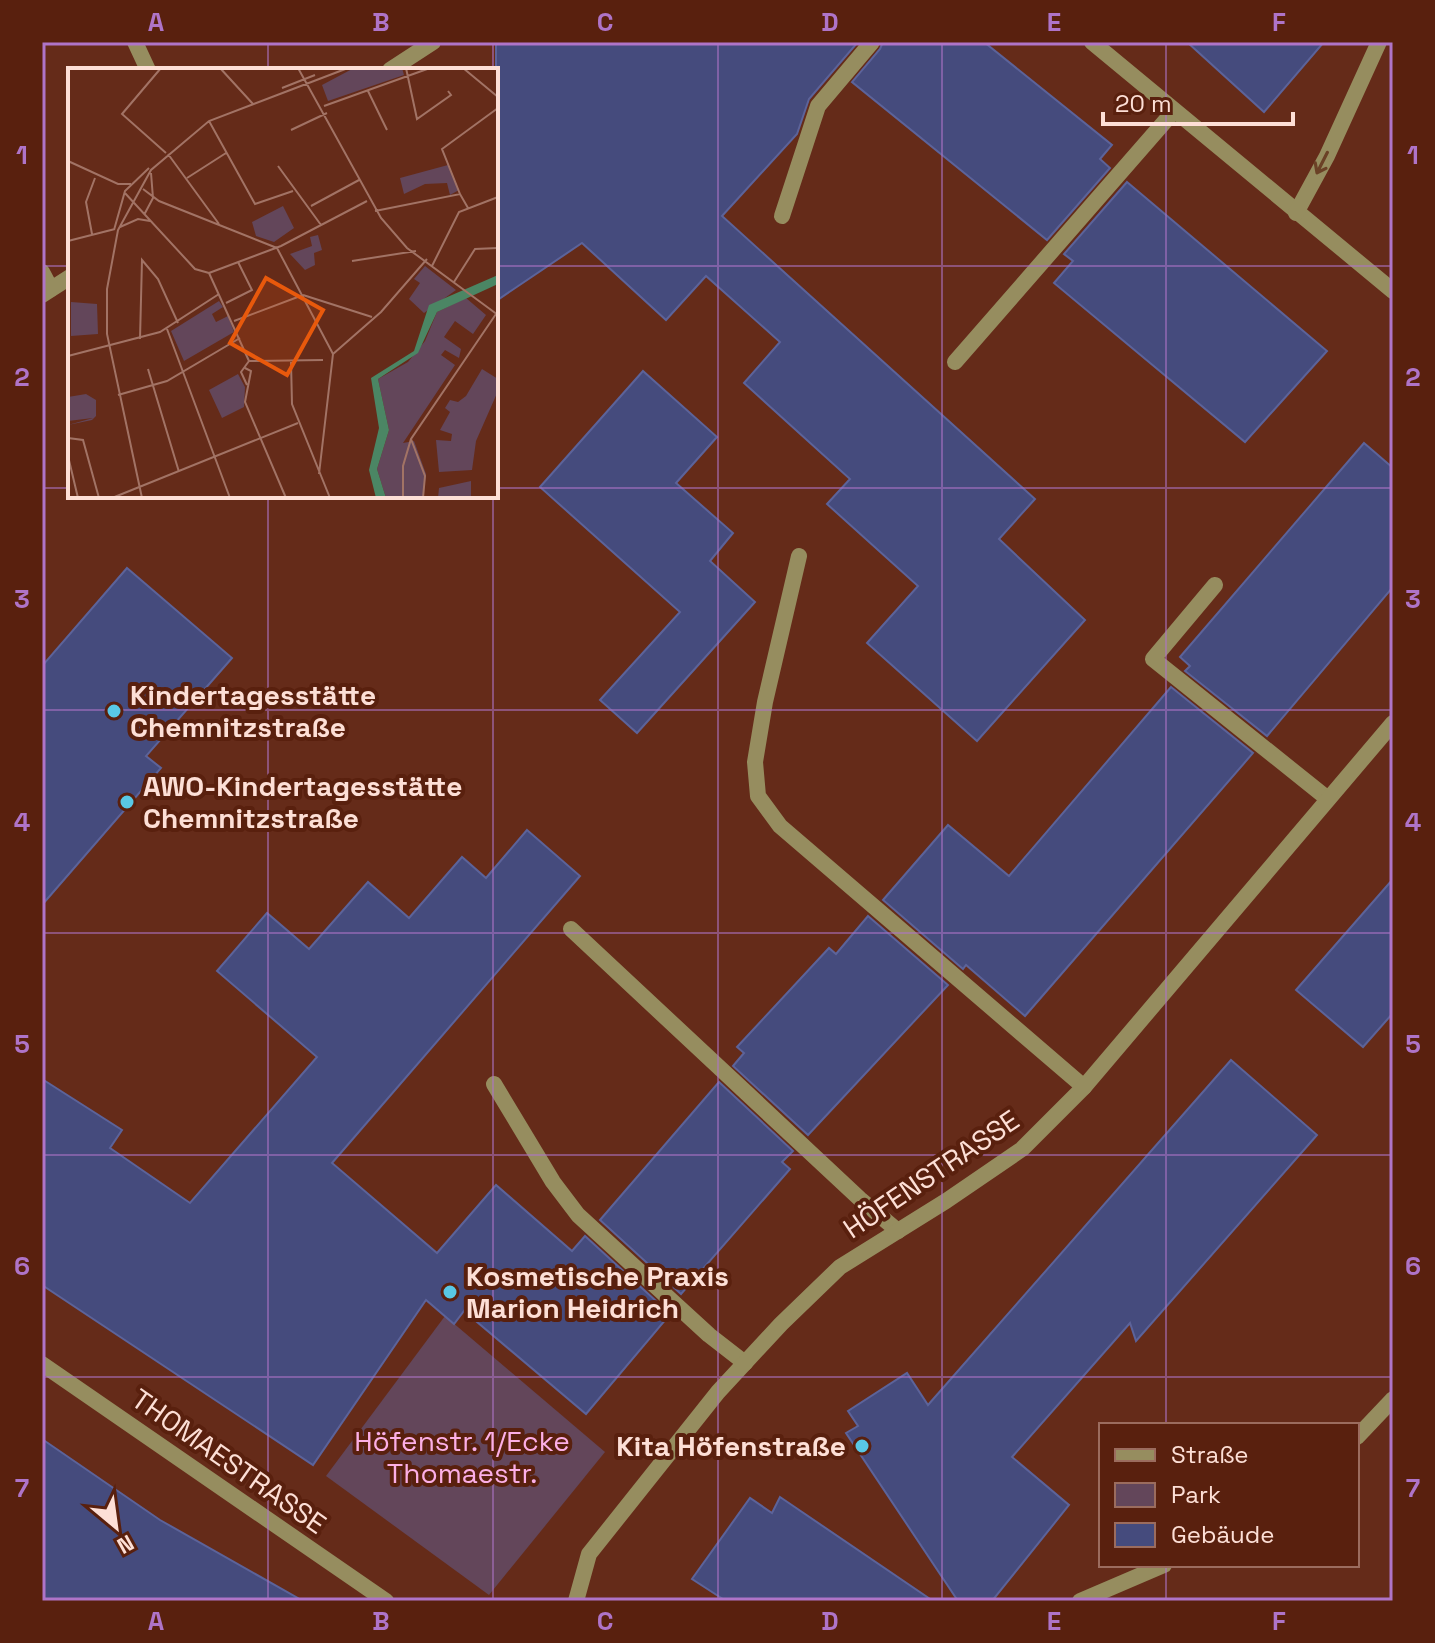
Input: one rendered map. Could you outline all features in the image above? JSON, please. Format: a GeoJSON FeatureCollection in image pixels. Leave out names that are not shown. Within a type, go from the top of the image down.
{"type":"FeatureCollection","features":[{"type":"Feature","properties":{"kind":"street"},"geometry":{"type":"LineString","coordinates":[[135,42],[147,68]]}},
{"type":"Feature","properties":{"kind":"street"},"geometry":{"type":"LineString","coordinates":[[393,68],[433,42]]}},
{"type":"Feature","properties":{"kind":"street"},"geometry":{"type":"LineString","coordinates":[[782,216],[818,106],[872,42]]}},
{"type":"Feature","properties":{"kind":"street"},"geometry":{"type":"LineString","coordinates":[[1092,42],[1393,291]]}},
{"type":"Feature","properties":{"kind":"street"},"geometry":{"type":"LineString","coordinates":[[1296,213],[1327,156],[1379,42]]}},
{"type":"Feature","properties":{"kind":"street"},"geometry":{"type":"LineString","coordinates":[[955,362],[1174,111]]}},
{"type":"Feature","properties":{"kind":"street"},"geometry":{"type":"LineString","coordinates":[[42,272],[46,292],[68,278]]}},
{"type":"Feature","properties":{"kind":"street"},"geometry":{"type":"LineString","coordinates":[[799,556],[765,702],[755,762],[758,796],[780,826],[1084,1087]]}},
{"type":"Feature","properties":{"kind":"street"},"geometry":{"type":"LineString","coordinates":[[1215,585],[1153,659],[1328,799]]}},
{"type":"Feature","properties":{"kind":"street","name":"HÖFENSTRASSE"},"geometry":{"type":"LineString","coordinates":[[576,1601],[589,1554],[718,1392],[781,1324],[840,1267],[1022,1149],[1084,1087],[1393,723]]}},
{"type":"Feature","properties":{"kind":"street"},"geometry":{"type":"LineString","coordinates":[[571,929],[898,1231]]}},
{"type":"Feature","properties":{"kind":"street"},"geometry":{"type":"LineString","coordinates":[[494,1084],[553,1182],[578,1215],[709,1335],[745,1363]]}},
{"type":"Feature","properties":{"kind":"street","name":"THOMAESTRASSE"},"geometry":{"type":"LineString","coordinates":[[42,1364],[386,1601]]}},
{"type":"Feature","properties":{"kind":"street"},"geometry":{"type":"LineString","coordinates":[[1359,1435],[1393,1399]]}},
{"type":"Feature","properties":{"kind":"street"},"geometry":{"type":"LineString","coordinates":[[1080,1601],[1159,1567]]}},
{"type":"Feature","properties":{"kind":"green space","name":"Höfenstr. 1/Ecke Thomaestr."},"geometry":{"type":"Polygon","coordinates":[[[445,1316],[605,1452],[489,1595],[326,1476],[445,1316]]]}},
{"type":"Feature","properties":{"kind":"building"},"geometry":{"type":"Polygon","coordinates":[[[496,42],[858,42],[809,99],[797,134],[722,216],[1035,499],[999,539],[1085,620],[977,741],[867,643],[918,586],[827,504],[850,479],[744,383],[780,342],[706,276],[666,320],[582,243],[498,300],[496,42]]]}},
{"type":"Feature","properties":{"kind":"building"},"geometry":{"type":"Polygon","coordinates":[[[883,42],[984,42],[1112,145],[1100,159],[1110,168],[1047,240],[852,82],[883,42]]]}},
{"type":"Feature","properties":{"kind":"building"},"geometry":{"type":"Polygon","coordinates":[[[1187,42],[1324,42],[1264,112],[1187,42]]]}},
{"type":"Feature","properties":{"kind":"building"},"geometry":{"type":"Polygon","coordinates":[[[1127,182],[1327,351],[1245,442],[1054,283],[1073,261],[1064,254],[1127,182]]]}},
{"type":"Feature","properties":{"kind":"building"},"geometry":{"type":"Polygon","coordinates":[[[643,371],[717,437],[676,483],[733,533],[710,561],[755,602],[637,733],[600,700],[680,612],[540,487],[643,371]]]}},
{"type":"Feature","properties":{"kind":"building"},"geometry":{"type":"Polygon","coordinates":[[[1364,443],[1393,468],[1393,587],[1267,736],[1185,671],[1190,666],[1180,657],[1364,443]]]}},
{"type":"Feature","properties":{"kind":"building","name":"Kindertagesstätte Chemnitzstraße"},"geometry":{"type":"Polygon","coordinates":[[[127,568],[232,658],[146,756],[161,768],[42,905],[42,666],[127,568]]]}},
{"type":"Feature","properties":{"kind":"building"},"geometry":{"type":"Polygon","coordinates":[[[1171,687],[1253,753],[1025,1016],[966,965],[963,969],[883,900],[948,825],[1009,876],[1171,687]]]}},
{"type":"Feature","properties":{"kind":"building"},"geometry":{"type":"Polygon","coordinates":[[[527,830],[580,876],[332,1163],[437,1253],[496,1185],[572,1251],[585,1236],[667,1311],[663,1315],[667,1318],[586,1414],[464,1311],[454,1324],[426,1300],[313,1465],[42,1285],[42,1079],[122,1130],[110,1148],[190,1203],[317,1057],[217,971],[267,913],[309,949],[368,882],[409,918],[462,857],[486,878],[527,830]]]}},
{"type":"Feature","properties":{"kind":"building"},"geometry":{"type":"Polygon","coordinates":[[[1393,879],[1393,1013],[1363,1047],[1296,990],[1393,879]]]}},
{"type":"Feature","properties":{"kind":"building"},"geometry":{"type":"Polygon","coordinates":[[[868,916],[948,985],[808,1135],[733,1066],[744,1053],[737,1047],[829,948],[836,954],[868,916]]]}},
{"type":"Feature","properties":{"kind":"building"},"geometry":{"type":"Polygon","coordinates":[[[1231,1060],[1317,1135],[1136,1341],[1130,1323],[1012,1457],[1069,1505],[992,1601],[958,1601],[846,1433],[858,1426],[848,1411],[907,1373],[928,1405],[1231,1060]]]}},
{"type":"Feature","properties":{"kind":"building"},"geometry":{"type":"Polygon","coordinates":[[[719,1082],[793,1151],[782,1162],[790,1169],[681,1294],[600,1220],[719,1082]]]}},
{"type":"Feature","properties":{"kind":"building"},"geometry":{"type":"Polygon","coordinates":[[[42,1439],[160,1520],[303,1601],[42,1601],[42,1439]]]}},
{"type":"Feature","properties":{"kind":"building","name":"Kita Höfenstraße"},"geometry":{"type":"Polygon","coordinates":[[[780,1497],[933,1601],[726,1601],[692,1579],[750,1498],[772,1513],[780,1497]]]}},
{"type":"Feature","properties":{"kind":"place","name":"Kindertagesstätte Chemnitzstraße"},"geometry":{"type":"Point","coordinates":[114,711]}},
{"type":"Feature","properties":{"kind":"place","name":"AWO-Kindertagesstätte Chemnitzstraße"},"geometry":{"type":"Point","coordinates":[127,802]}},
{"type":"Feature","properties":{"kind":"place","name":"Kosmetische Praxis Marion Heidrich"},"geometry":{"type":"Point","coordinates":[450,1292]}},
{"type":"Feature","properties":{"kind":"place","name":"Kita Höfenstraße"},"geometry":{"type":"Point","coordinates":[862,1446]}}]}
